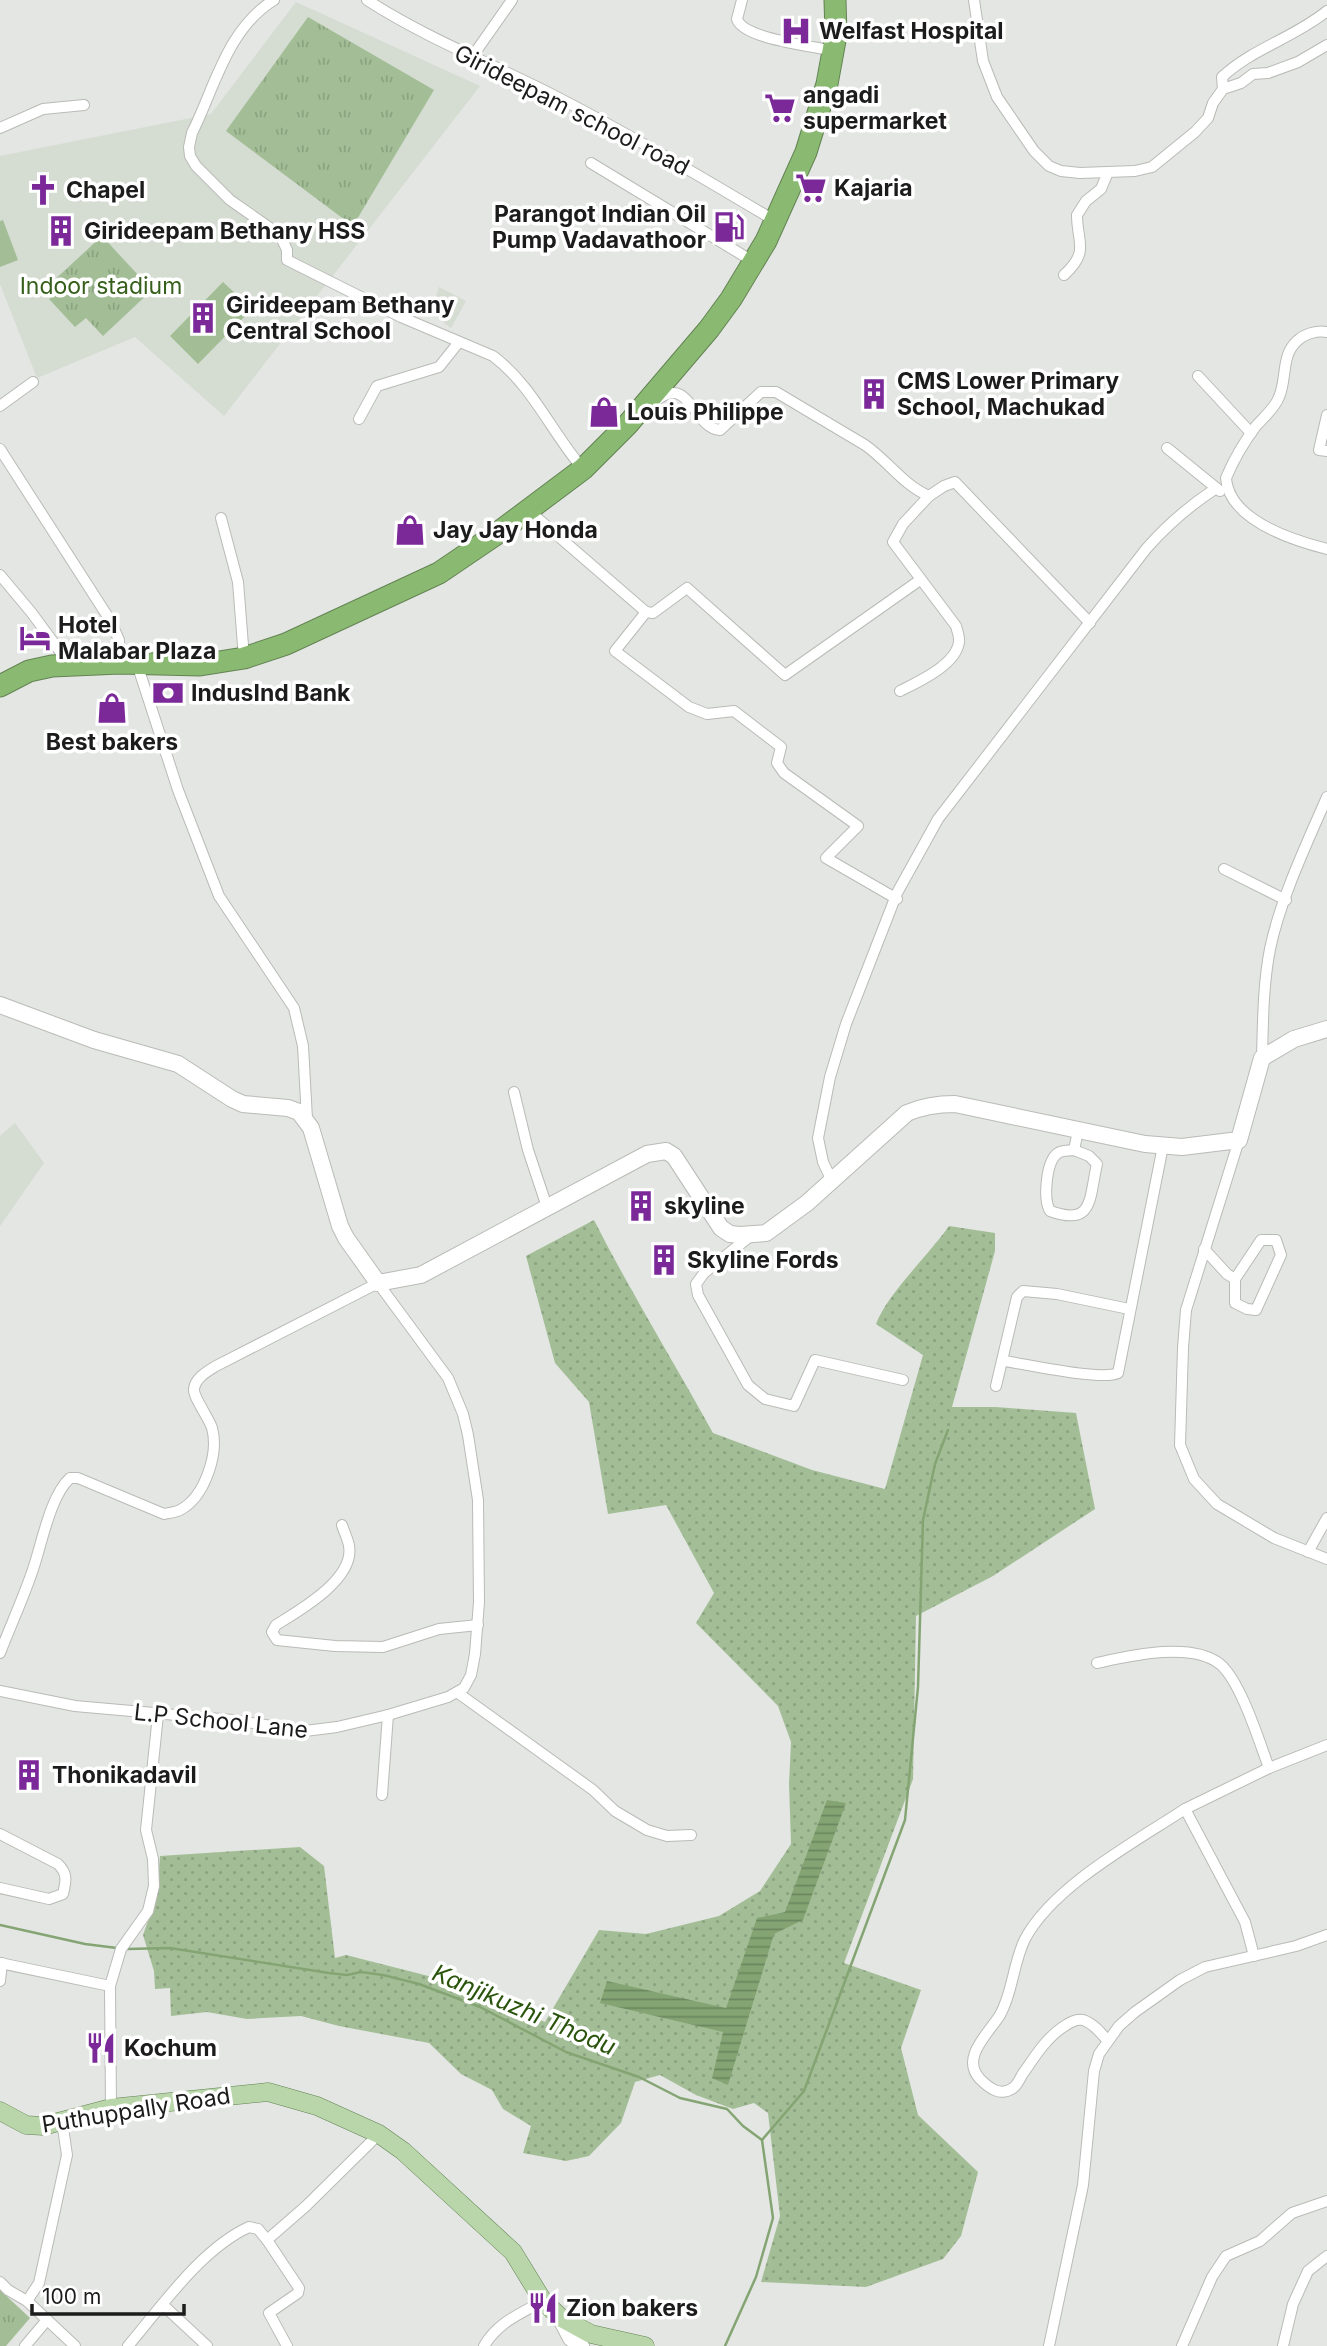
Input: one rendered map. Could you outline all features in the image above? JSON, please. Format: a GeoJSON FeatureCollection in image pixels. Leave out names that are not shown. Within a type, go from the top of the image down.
{"type":"FeatureCollection","features":[{"type":"Feature","properties":{"kind":"highway"},"geometry":{"type":"LineString","coordinates":[[0,685],[29,671],[52,666],[200,665],[244,658],[286,644],[414,586],[472,550],[583,469],[628,424],[715,322],[776,222],[806,152],[827,84],[834,51],[835,0]]}},
{"type":"Feature","properties":{"kind":"main road"},"geometry":{"type":"LineString","coordinates":[[0,1004],[94,1040],[178,1064],[243,1104],[288,1108],[299,1112],[307,1119],[317,1144],[340,1226],[378,1283],[421,1275],[647,1154],[666,1151],[674,1156],[721,1228],[730,1234],[766,1233],[807,1203],[907,1113],[921,1107],[955,1104],[1078,1131],[1163,1146],[1201,1146],[1239,1140],[1262,1058],[1294,1039],[1327,1029]]}},
{"type":"Feature","properties":{"kind":"main road","name":"Puthuppally Road"},"geometry":{"type":"LineString","coordinates":[[0,2111],[26,2125],[43,2126],[111,2108],[268,2092],[317,2106],[379,2134],[403,2151],[513,2252],[543,2301],[560,2317],[591,2334],[645,2346]]}},
{"type":"Feature","properties":{"kind":"main road"},"geometry":{"type":"LineString","coordinates":[[560,2317],[571,2338],[581,2346]]}},
{"type":"Feature","properties":{"kind":"street"},"geometry":{"type":"LineString","coordinates":[[274,0],[248,20],[226,55],[192,133],[190,156],[230,200],[280,234],[287,250],[287,260],[379,307],[493,356],[510,371],[583,469]]}},
{"type":"Feature","properties":{"kind":"street","name":"Girideepam school road"},"geometry":{"type":"LineString","coordinates":[[367,0],[422,34],[551,94],[662,153],[776,222]]}},
{"type":"Feature","properties":{"kind":"street"},"geometry":{"type":"LineString","coordinates":[[472,57],[512,0]]}},
{"type":"Feature","properties":{"kind":"street"},"geometry":{"type":"LineString","coordinates":[[742,0],[737,19],[742,28],[763,36],[834,51]]}},
{"type":"Feature","properties":{"kind":"street"},"geometry":{"type":"LineString","coordinates":[[974,0],[983,61],[992,87],[1034,151],[1049,166],[1061,171],[1135,172],[1152,167],[1208,118],[1213,103],[1223,89],[1241,83],[1253,74],[1268,73],[1298,62],[1327,46]]}},
{"type":"Feature","properties":{"kind":"street"},"geometry":{"type":"LineString","coordinates":[[1223,89],[1222,77],[1239,61],[1304,29],[1327,11]]}},
{"type":"Feature","properties":{"kind":"street"},"geometry":{"type":"LineString","coordinates":[[0,128],[43,109],[84,105]]}},
{"type":"Feature","properties":{"kind":"street"},"geometry":{"type":"LineString","coordinates":[[591,163],[754,262]]}},
{"type":"Feature","properties":{"kind":"street"},"geometry":{"type":"LineString","coordinates":[[1064,275],[1079,257],[1081,237],[1077,215],[1086,201],[1101,189],[1108,172]]}},
{"type":"Feature","properties":{"kind":"street"},"geometry":{"type":"LineString","coordinates":[[1229,495],[1226,478],[1233,461],[1251,433],[1277,402],[1291,348],[1308,334],[1327,332]]}},
{"type":"Feature","properties":{"kind":"street"},"geometry":{"type":"LineString","coordinates":[[359,419],[377,386],[439,367],[459,342]]}},
{"type":"Feature","properties":{"kind":"street"},"geometry":{"type":"LineString","coordinates":[[1198,376],[1251,433]]}},
{"type":"Feature","properties":{"kind":"street"},"geometry":{"type":"LineString","coordinates":[[0,406],[33,382]]}},
{"type":"Feature","properties":{"kind":"street"},"geometry":{"type":"LineString","coordinates":[[628,424],[662,395],[677,393],[691,404],[704,422],[715,430],[720,430],[761,392],[776,392],[865,445],[901,479],[929,496]]}},
{"type":"Feature","properties":{"kind":"street"},"geometry":{"type":"LineString","coordinates":[[1327,415],[1320,450],[1327,451]]}},
{"type":"Feature","properties":{"kind":"street"},"geometry":{"type":"LineString","coordinates":[[0,449],[110,620],[219,896],[294,1008],[303,1046],[307,1119]]}},
{"type":"Feature","properties":{"kind":"street"},"geometry":{"type":"LineString","coordinates":[[1167,449],[1215,489],[1229,495],[1258,522],[1274,532],[1327,549]]}},
{"type":"Feature","properties":{"kind":"street"},"geometry":{"type":"LineString","coordinates":[[900,691],[931,674],[952,657],[959,642],[956,626],[892,542],[903,524],[929,496],[944,486],[956,482],[1090,623]]}},
{"type":"Feature","properties":{"kind":"street"},"geometry":{"type":"LineString","coordinates":[[832,1181],[820,1151],[818,1138],[830,1077],[846,1024],[897,899],[897,893],[938,819],[1163,530],[1186,509],[1215,489]]}},
{"type":"Feature","properties":{"kind":"street"},"geometry":{"type":"LineString","coordinates":[[528,510],[646,612],[653,613],[687,588],[785,675],[920,580]]}},
{"type":"Feature","properties":{"kind":"street"},"geometry":{"type":"LineString","coordinates":[[221,518],[238,582],[244,658]]}},
{"type":"Feature","properties":{"kind":"street"},"geometry":{"type":"LineString","coordinates":[[0,575],[69,665]]}},
{"type":"Feature","properties":{"kind":"street"},"geometry":{"type":"LineString","coordinates":[[646,612],[615,651],[689,706],[707,714],[718,715],[734,711],[781,747],[777,763],[784,773],[858,826],[826,858],[897,899]]}},
{"type":"Feature","properties":{"kind":"street"},"geometry":{"type":"LineString","coordinates":[[1262,1058],[1263,1004],[1270,950],[1286,900],[1327,797]]}},
{"type":"Feature","properties":{"kind":"street"},"geometry":{"type":"LineString","coordinates":[[1224,869],[1286,900]]}},
{"type":"Feature","properties":{"kind":"street"},"geometry":{"type":"LineString","coordinates":[[514,1092],[528,1150],[547,1207]]}},
{"type":"Feature","properties":{"kind":"street"},"geometry":{"type":"LineString","coordinates":[[1074,1150],[1078,1131]]}},
{"type":"Feature","properties":{"kind":"street"},"geometry":{"type":"LineString","coordinates":[[1239,1140],[1186,1310],[1182,1348],[1180,1445],[1194,1479],[1217,1504],[1274,1538],[1327,1559]]}},
{"type":"Feature","properties":{"kind":"street"},"geometry":{"type":"LineString","coordinates":[[1004,1360],[1083,1373],[1113,1376],[1118,1373],[1163,1146]]}},
{"type":"Feature","properties":{"kind":"street"},"geometry":{"type":"LineString","coordinates":[[1074,1150],[1089,1156],[1097,1164],[1087,1208],[1078,1216],[1067,1217],[1050,1211],[1045,1203],[1045,1192],[1053,1158],[1060,1151],[1074,1150]]}},
{"type":"Feature","properties":{"kind":"street"},"geometry":{"type":"LineString","coordinates":[[753,1234],[704,1273],[696,1284],[698,1295],[748,1385],[765,1398],[794,1406],[815,1360],[903,1380]]}},
{"type":"Feature","properties":{"kind":"street"},"geometry":{"type":"LineString","coordinates":[[1261,1240],[1276,1240],[1281,1255],[1256,1310],[1236,1303],[1235,1279],[1261,1240]]}},
{"type":"Feature","properties":{"kind":"street"},"geometry":{"type":"LineString","coordinates":[[1204,1249],[1235,1279]]}},
{"type":"Feature","properties":{"kind":"street"},"geometry":{"type":"LineString","coordinates":[[0,1653],[64,1483],[70,1478],[78,1478],[164,1514],[179,1511],[196,1494],[212,1464],[212,1427],[195,1394],[197,1381],[216,1366],[378,1283],[449,1378],[463,1413],[478,1500],[478,1625],[471,1675],[458,1693],[593,1790],[615,1811],[647,1830],[667,1836],[691,1835]]}},
{"type":"Feature","properties":{"kind":"street"},"geometry":{"type":"LineString","coordinates":[[996,1386],[1017,1297],[1023,1291],[1057,1294],[1129,1310]]}},
{"type":"Feature","properties":{"kind":"street"},"geometry":{"type":"LineString","coordinates":[[1308,1552],[1327,1518]]}},
{"type":"Feature","properties":{"kind":"street"},"geometry":{"type":"LineString","coordinates":[[342,1525],[350,1548],[347,1566],[332,1586],[276,1625],[272,1632],[277,1640],[335,1646],[383,1647],[439,1629],[478,1625]]}},
{"type":"Feature","properties":{"kind":"street"},"geometry":{"type":"LineString","coordinates":[[1097,1663],[1132,1655],[1174,1652],[1206,1657],[1220,1664],[1233,1680],[1269,1768]]}},
{"type":"Feature","properties":{"kind":"street","name":"L.P School Lane"},"geometry":{"type":"LineString","coordinates":[[0,1691],[75,1706],[233,1720],[305,1731],[329,1729],[458,1693]]}},
{"type":"Feature","properties":{"kind":"street"},"geometry":{"type":"LineString","coordinates":[[383,1795],[388,1714]]}},
{"type":"Feature","properties":{"kind":"street"},"geometry":{"type":"LineString","coordinates":[[111,2108],[110,1986],[121,1949],[140,1924],[152,1901],[153,1858],[146,1830],[158,1715]]}},
{"type":"Feature","properties":{"kind":"street"},"geometry":{"type":"LineString","coordinates":[[1107,2040],[1097,2028],[1083,2020],[1072,2021],[1056,2031],[1039,2050],[1013,2088],[1001,2092],[991,2090],[978,2077],[972,2064],[974,2052],[1001,2012],[1025,1939],[1044,1913],[1090,1870],[1185,1809],[1269,1768],[1327,1745]]}},
{"type":"Feature","properties":{"kind":"street"},"geometry":{"type":"LineString","coordinates":[[1185,1809],[1245,1922],[1254,1956]]}},
{"type":"Feature","properties":{"kind":"street"},"geometry":{"type":"LineString","coordinates":[[0,1834],[58,1864],[65,1871],[66,1880],[63,1894],[49,1899],[0,1888]]}},
{"type":"Feature","properties":{"kind":"street"},"geometry":{"type":"LineString","coordinates":[[1049,2346],[1083,2185],[1094,2071],[1107,2040],[1135,2012],[1192,1973],[1205,1967],[1327,1935]]}},
{"type":"Feature","properties":{"kind":"street"},"geometry":{"type":"LineString","coordinates":[[0,1980],[1,1963],[110,1986]]}},
{"type":"Feature","properties":{"kind":"street"},"geometry":{"type":"LineString","coordinates":[[27,2301],[39,2283],[67,2155],[62,2121]]}},
{"type":"Feature","properties":{"kind":"street"},"geometry":{"type":"LineString","coordinates":[[267,2240],[306,2206],[379,2134]]}},
{"type":"Feature","properties":{"kind":"street"},"geometry":{"type":"LineString","coordinates":[[1182,2346],[1212,2277],[1226,2256],[1260,2241],[1292,2213],[1327,2201]]}},
{"type":"Feature","properties":{"kind":"street"},"geometry":{"type":"LineString","coordinates":[[128,2346],[184,2279],[231,2237],[253,2227],[267,2240],[299,2288],[298,2292],[269,2313],[287,2346]]}},
{"type":"Feature","properties":{"kind":"street"},"geometry":{"type":"LineString","coordinates":[[1283,2346],[1293,2304],[1308,2271],[1327,2256]]}},
{"type":"Feature","properties":{"kind":"street"},"geometry":{"type":"LineString","coordinates":[[0,2282],[27,2301],[75,2346]]}},
{"type":"Feature","properties":{"kind":"street"},"geometry":{"type":"LineString","coordinates":[[484,2346],[506,2321],[543,2301]]}},
{"type":"Feature","properties":{"kind":"street"},"geometry":{"type":"LineString","coordinates":[[163,2305],[207,2346]]}},
{"type":"Feature","properties":{"kind":"street"},"geometry":{"type":"LineString","coordinates":[[25,2346],[47,2320]]}},
{"type":"Feature","properties":{"kind":"shaded area"},"geometry":{"type":"Polygon","coordinates":[[[296,2],[480,86],[224,416],[135,337],[37,378],[0,284],[0,156],[211,114],[296,2]]]}},
{"type":"Feature","properties":{"kind":"shaded area"},"geometry":{"type":"Polygon","coordinates":[[[439,287],[466,301],[451,328],[431,313],[439,287]]]}},
{"type":"Feature","properties":{"kind":"shaded area"},"geometry":{"type":"Polygon","coordinates":[[[15,1123],[44,1163],[0,1226],[0,1136],[15,1123]]]}},
{"type":"Feature","properties":{"kind":"shaded area"},"geometry":{"type":"Polygon","coordinates":[[[827,1800],[846,1803],[803,1920],[774,1934],[728,2085],[712,2078],[723,2032],[600,2003],[607,1981],[726,2008],[757,1918],[785,1912],[827,1800]]]}},
{"type":"Feature","properties":{"kind":"green space"},"geometry":{"type":"Polygon","coordinates":[[[308,17],[434,90],[353,226],[226,131],[308,17]]]}},
{"type":"Feature","properties":{"kind":"green space"},"geometry":{"type":"Polygon","coordinates":[[[3,220],[18,260],[0,267],[0,221],[3,220]]]}},
{"type":"Feature","properties":{"kind":"green space","name":"Indoor stadium"},"geometry":{"type":"Polygon","coordinates":[[[102,236],[152,290],[103,336],[86,318],[75,327],[49,299],[57,291],[50,284],[102,236]]]}},
{"type":"Feature","properties":{"kind":"green space"},"geometry":{"type":"Polygon","coordinates":[[[223,282],[252,309],[198,364],[170,336],[223,282]]]}},
{"type":"Feature","properties":{"kind":"green space"},"geometry":{"type":"Polygon","coordinates":[[[594,1220],[713,1433],[812,1470],[885,1489],[923,1355],[876,1324],[899,1287],[949,1226],[995,1233],[995,1251],[952,1407],[996,1407],[1076,1413],[1095,1509],[993,1576],[916,1616],[913,1779],[844,1963],[921,1990],[901,2048],[918,2115],[978,2172],[961,2236],[943,2259],[866,2287],[761,2282],[780,2216],[768,2113],[754,2103],[733,2109],[696,2095],[660,2075],[635,2082],[621,2123],[589,2156],[566,2161],[523,2153],[531,2126],[503,2109],[492,2090],[461,2074],[429,2043],[301,2016],[247,2019],[207,2012],[171,2016],[170,1988],[155,1989],[154,1971],[143,1935],[157,1896],[160,1856],[300,1847],[324,1866],[335,1958],[346,1955],[452,1982],[545,2022],[599,1930],[646,1934],[719,1916],[760,1891],[791,1844],[791,1742],[778,1706],[696,1623],[714,1593],[666,1505],[608,1514],[589,1402],[555,1363],[526,1256],[594,1220]]]}},
{"type":"Feature","properties":{"kind":"green space"},"geometry":{"type":"Polygon","coordinates":[[[0,2290],[30,2318],[6,2346],[0,2346],[0,2290]]]}},
{"type":"Feature","properties":{"kind":"waterway"},"geometry":{"type":"LineString","coordinates":[[762,2140],[804,2091],[905,1820],[918,1687],[923,1520],[935,1464],[948,1430]]}},
{"type":"Feature","properties":{"kind":"waterway","name":"Kanjikuzhi Thodu"},"geometry":{"type":"LineString","coordinates":[[0,1925],[85,1944],[117,1948]]}},
{"type":"Feature","properties":{"kind":"waterway","name":"Kanjikuzhi Thodu"},"geometry":{"type":"LineString","coordinates":[[127,1949],[170,1948],[329,1973],[347,1975],[361,1972],[383,1975],[419,1984],[480,2007],[566,2052],[639,2077],[680,2098],[727,2109],[743,2126],[762,2140],[773,2218],[756,2277],[725,2346]]}},
{"type":"Feature","properties":{"kind":"place","name":"Welfast Hospital"},"geometry":{"type":"Point","coordinates":[796,31]}},
{"type":"Feature","properties":{"kind":"place","name":"angadi supermarket"},"geometry":{"type":"Point","coordinates":[780,108]}},
{"type":"Feature","properties":{"kind":"place","name":"Kajaria"},"geometry":{"type":"Point","coordinates":[811,188]}},
{"type":"Feature","properties":{"kind":"place","name":"Chapel"},"geometry":{"type":"Point","coordinates":[43,190]}},
{"type":"Feature","properties":{"kind":"place","name":"Parangot Indian Oil Pump Vadavathoor"},"geometry":{"type":"Point","coordinates":[729,227]}},
{"type":"Feature","properties":{"kind":"place","name":"Girideepam Bethany HSS"},"geometry":{"type":"Point","coordinates":[61,231]}},
{"type":"Feature","properties":{"kind":"place","name":"Girideepam Bethany Central School"},"geometry":{"type":"Point","coordinates":[203,318]}},
{"type":"Feature","properties":{"kind":"place","name":"CMS Lower Primary School, Machukad"},"geometry":{"type":"Point","coordinates":[874,394]}},
{"type":"Feature","properties":{"kind":"place","name":"Louis Philippe"},"geometry":{"type":"Point","coordinates":[604,412]}},
{"type":"Feature","properties":{"kind":"place","name":"Jay Jay Honda"},"geometry":{"type":"Point","coordinates":[410,530]}},
{"type":"Feature","properties":{"kind":"place","name":"Hotel Malabar Plaza"},"geometry":{"type":"Point","coordinates":[35,638]}},
{"type":"Feature","properties":{"kind":"place","name":"IndusInd Bank"},"geometry":{"type":"Point","coordinates":[168,693]}},
{"type":"Feature","properties":{"kind":"place","name":"Best bakers"},"geometry":{"type":"Point","coordinates":[112,708]}},
{"type":"Feature","properties":{"kind":"place","name":"skyline"},"geometry":{"type":"Point","coordinates":[641,1206]}},
{"type":"Feature","properties":{"kind":"place","name":"Skyline Fords"},"geometry":{"type":"Point","coordinates":[664,1260]}},
{"type":"Feature","properties":{"kind":"place","name":"Thonikadavil"},"geometry":{"type":"Point","coordinates":[29,1775]}},
{"type":"Feature","properties":{"kind":"place","name":"Kochum"},"geometry":{"type":"Point","coordinates":[101,2048]}},
{"type":"Feature","properties":{"kind":"place","name":"Zion bakers"},"geometry":{"type":"Point","coordinates":[543,2308]}}]}
